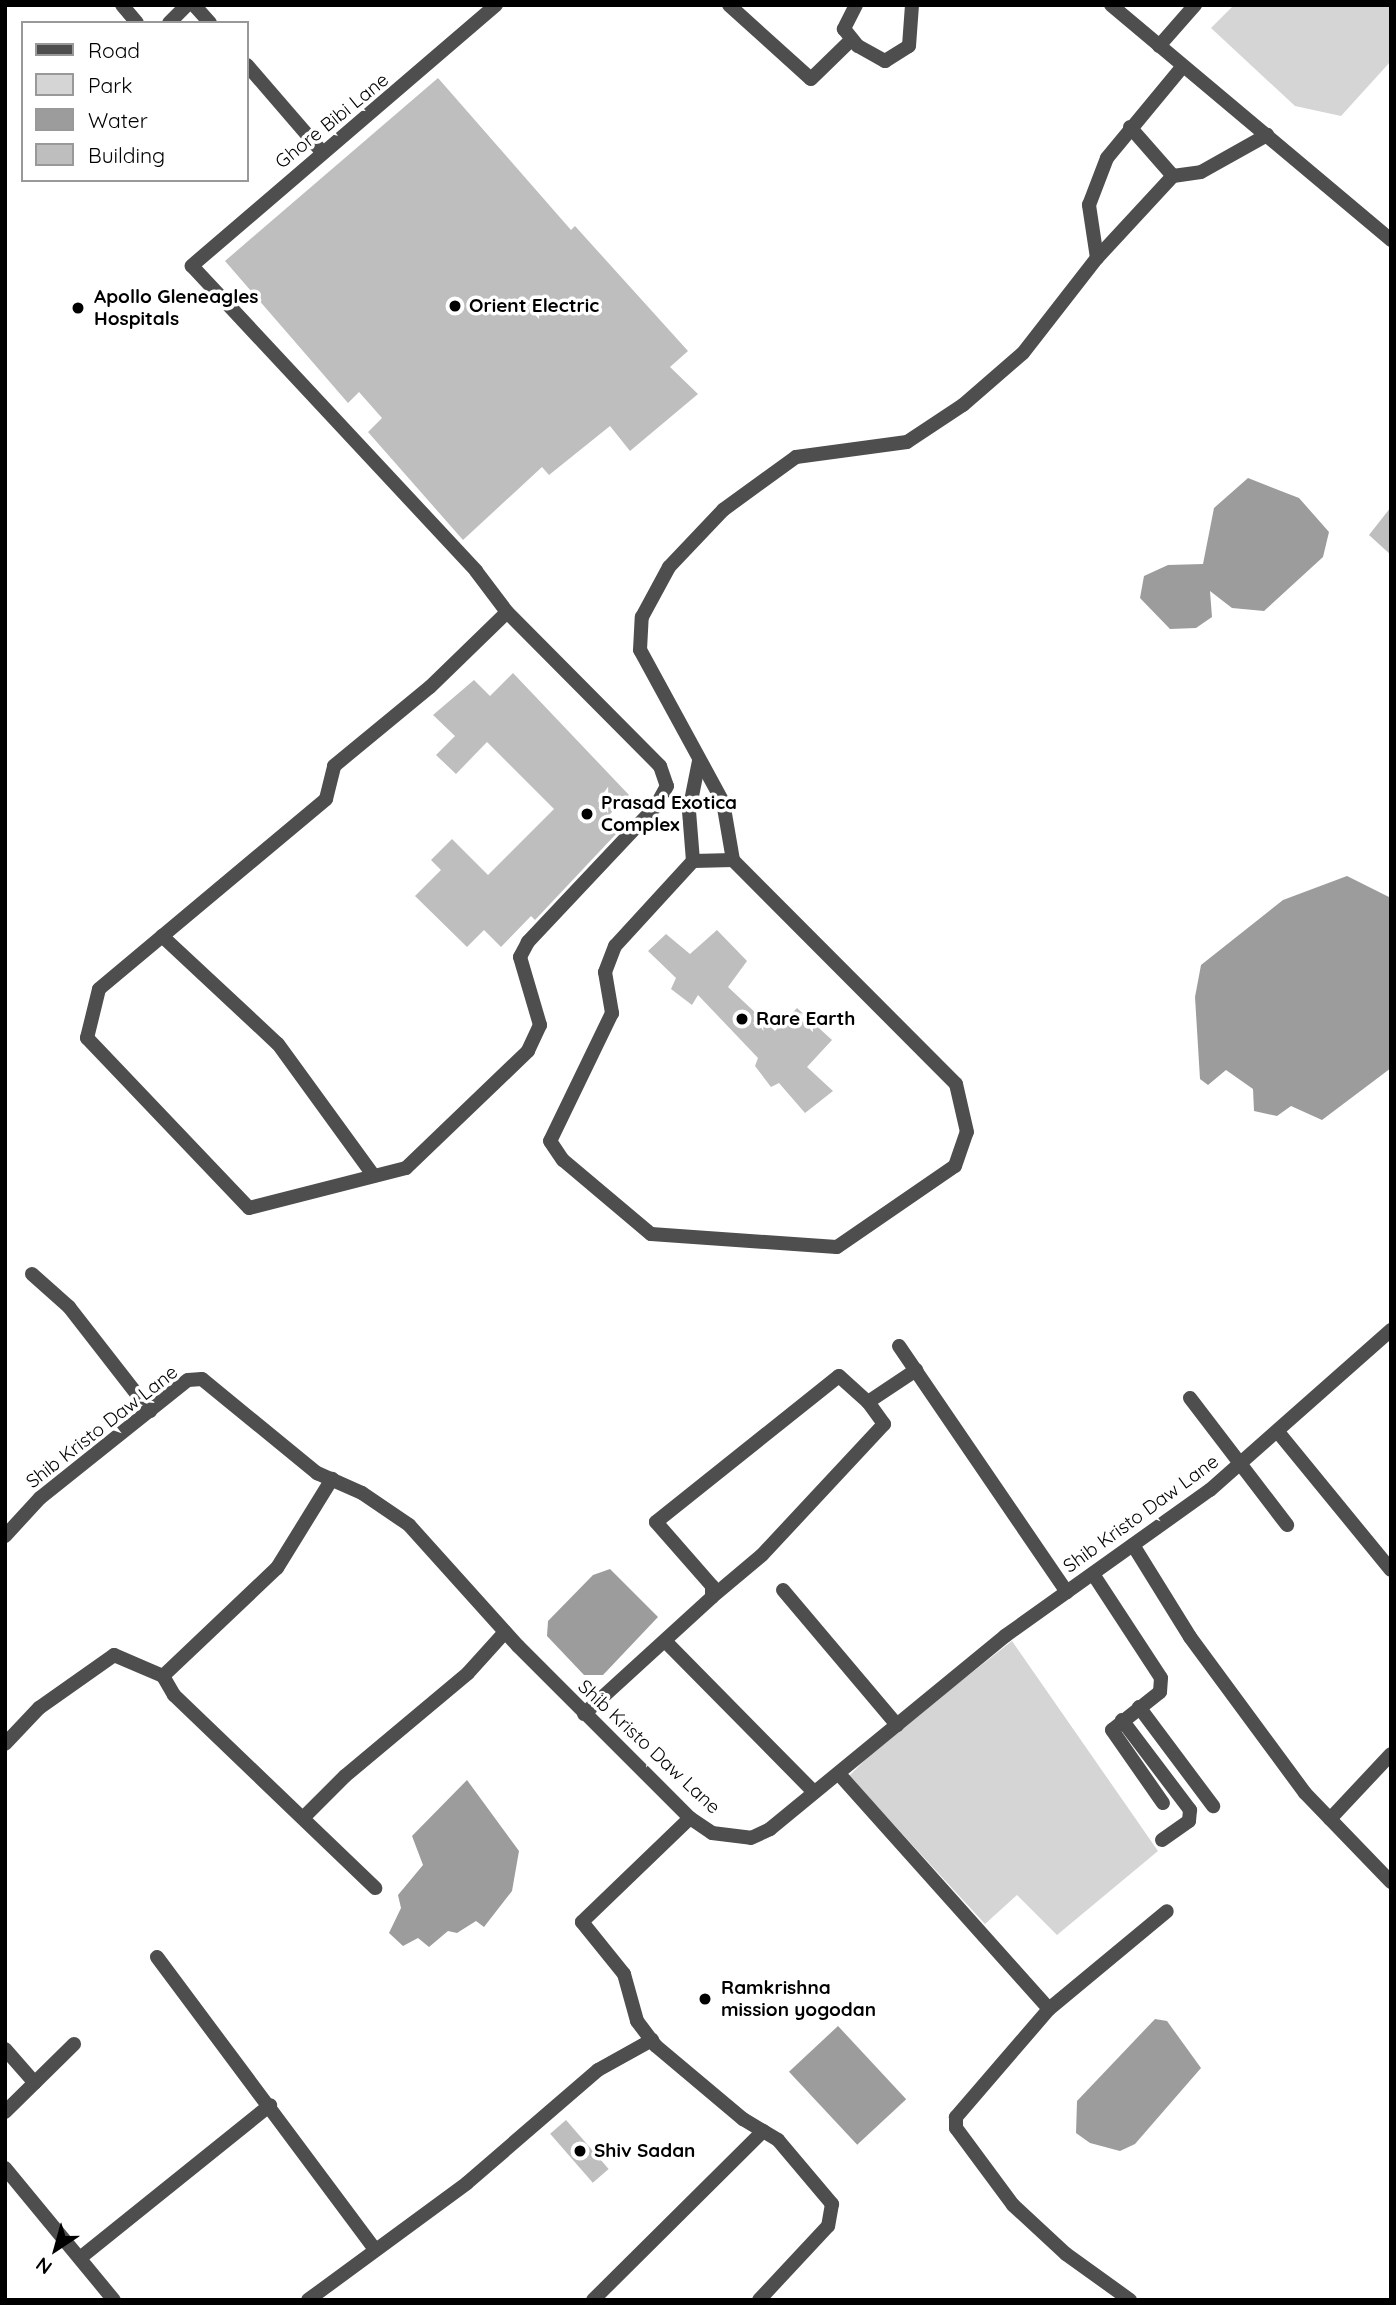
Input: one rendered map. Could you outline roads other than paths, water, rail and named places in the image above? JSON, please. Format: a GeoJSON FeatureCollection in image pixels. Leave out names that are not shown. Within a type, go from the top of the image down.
{"type":"FeatureCollection","features":[{"type":"Feature","properties":{"kind":"street"},"geometry":{"type":"LineString","coordinates":[[122,5],[135,21]]}},
{"type":"Feature","properties":{"kind":"street"},"geometry":{"type":"LineString","coordinates":[[171,21],[187,5]]}},
{"type":"Feature","properties":{"kind":"street"},"geometry":{"type":"LineString","coordinates":[[194,5],[208,21]]}},
{"type":"Feature","properties":{"kind":"street","name":"Ghore Bibi Lane"},"geometry":{"type":"LineString","coordinates":[[496,5],[192,266],[476,571],[507,612]]}},
{"type":"Feature","properties":{"kind":"street"},"geometry":{"type":"LineString","coordinates":[[729,5],[811,79],[852,39]]}},
{"type":"Feature","properties":{"kind":"street"},"geometry":{"type":"LineString","coordinates":[[856,5],[844,29],[852,39],[885,61],[909,46],[912,5]]}},
{"type":"Feature","properties":{"kind":"street"},"geometry":{"type":"LineString","coordinates":[[1111,5],[1391,240]]}},
{"type":"Feature","properties":{"kind":"street"},"geometry":{"type":"LineString","coordinates":[[1159,46],[1195,5]]}},
{"type":"Feature","properties":{"kind":"street"},"geometry":{"type":"LineString","coordinates":[[248,66],[323,153]]}},
{"type":"Feature","properties":{"kind":"street"},"geometry":{"type":"LineString","coordinates":[[1097,258],[1089,205],[1107,158],[1183,66]]}},
{"type":"Feature","properties":{"kind":"street"},"geometry":{"type":"LineString","coordinates":[[1130,127],[1173,176]]}},
{"type":"Feature","properties":{"kind":"street"},"geometry":{"type":"LineString","coordinates":[[733,860],[693,861],[615,946],[605,972],[612,1013],[550,1141],[563,1160],[651,1234],[836,1247],[955,1166],[967,1132],[956,1084],[733,860],[723,802],[640,650],[642,617],[669,567],[723,510],[796,457],[907,442],[963,405],[1023,353],[1097,258],[1173,176],[1201,172],[1267,135]]}},
{"type":"Feature","properties":{"kind":"street"},"geometry":{"type":"LineString","coordinates":[[507,612],[660,766],[667,786],[656,806],[527,942],[520,957],[540,1025],[528,1051],[406,1168],[249,1208],[87,1038],[99,989],[326,799],[334,766],[430,687],[507,612]]}},
{"type":"Feature","properties":{"kind":"street"},"geometry":{"type":"LineString","coordinates":[[693,861],[689,811],[699,761]]}},
{"type":"Feature","properties":{"kind":"street"},"geometry":{"type":"LineString","coordinates":[[162,936],[278,1044],[374,1176]]}},
{"type":"Feature","properties":{"kind":"street"},"geometry":{"type":"LineString","coordinates":[[32,1274],[69,1307],[150,1411]]}},
{"type":"Feature","properties":{"kind":"street","name":"Shib Kristo Daw Lane"},"geometry":{"type":"LineString","coordinates":[[5,1536],[40,1498],[188,1380],[202,1378],[332,1479],[409,1525],[505,1632],[690,1818],[712,1833],[751,1839],[839,1774],[1067,1592],[1241,1464],[1390,1330]]}},
{"type":"Feature","properties":{"kind":"street"},"geometry":{"type":"LineString","coordinates":[[899,1346],[1067,1592]]}},
{"type":"Feature","properties":{"kind":"street"},"geometry":{"type":"LineString","coordinates":[[868,1402],[916,1370]]}},
{"type":"Feature","properties":{"kind":"street"},"geometry":{"type":"LineString","coordinates":[[584,1714],[762,1555],[884,1424],[868,1402],[839,1376],[656,1522],[712,1586],[712,1597]]}},
{"type":"Feature","properties":{"kind":"street"},"geometry":{"type":"LineString","coordinates":[[1190,1398],[1287,1525]]}},
{"type":"Feature","properties":{"kind":"street"},"geometry":{"type":"LineString","coordinates":[[1278,1432],[1391,1570]]}},
{"type":"Feature","properties":{"kind":"street"},"geometry":{"type":"LineString","coordinates":[[163,1676],[276,1568],[332,1479]]}},
{"type":"Feature","properties":{"kind":"street"},"geometry":{"type":"LineString","coordinates":[[1133,1545],[1191,1637],[1330,1819],[1391,1882]]}},
{"type":"Feature","properties":{"kind":"street"},"geometry":{"type":"LineString","coordinates":[[1093,1574],[1161,1678],[1160,1692],[1122,1720],[1113,1735],[1163,1803]]}},
{"type":"Feature","properties":{"kind":"street"},"geometry":{"type":"LineString","coordinates":[[783,1590],[898,1725]]}},
{"type":"Feature","properties":{"kind":"street"},"geometry":{"type":"LineString","coordinates":[[304,1817],[345,1776],[468,1673],[505,1632]]}},
{"type":"Feature","properties":{"kind":"street"},"geometry":{"type":"LineString","coordinates":[[666,1642],[814,1792]]}},
{"type":"Feature","properties":{"kind":"street"},"geometry":{"type":"LineString","coordinates":[[5,1744],[50,1700],[114,1655],[163,1676],[174,1695],[375,1888]]}},
{"type":"Feature","properties":{"kind":"street"},"geometry":{"type":"LineString","coordinates":[[1139,1707],[1213,1806]]}},
{"type":"Feature","properties":{"kind":"street"},"geometry":{"type":"LineString","coordinates":[[1122,1720],[1190,1810],[1189,1821],[1162,1840]]}},
{"type":"Feature","properties":{"kind":"street"},"geometry":{"type":"LineString","coordinates":[[1330,1819],[1391,1754]]}},
{"type":"Feature","properties":{"kind":"street"},"geometry":{"type":"LineString","coordinates":[[839,1774],[1049,2009]]}},
{"type":"Feature","properties":{"kind":"street"},"geometry":{"type":"LineString","coordinates":[[690,1818],[582,1922],[624,1974],[638,2021],[652,2040],[813,2177],[832,2204],[828,2226],[759,2300]]}},
{"type":"Feature","properties":{"kind":"street"},"geometry":{"type":"LineString","coordinates":[[1130,2300],[1066,2255],[1013,2205],[956,2128],[957,2117],[1049,2009],[1167,1911]]}},
{"type":"Feature","properties":{"kind":"street"},"geometry":{"type":"LineString","coordinates":[[157,1957],[270,2105],[375,2250]]}},
{"type":"Feature","properties":{"kind":"street"},"geometry":{"type":"LineString","coordinates":[[308,2300],[467,2183],[598,2070],[652,2040]]}},
{"type":"Feature","properties":{"kind":"street"},"geometry":{"type":"LineString","coordinates":[[5,2112],[74,2044]]}},
{"type":"Feature","properties":{"kind":"street"},"geometry":{"type":"LineString","coordinates":[[5,2049],[35,2083]]}},
{"type":"Feature","properties":{"kind":"street"},"geometry":{"type":"LineString","coordinates":[[80,2258],[270,2105]]}},
{"type":"Feature","properties":{"kind":"street"},"geometry":{"type":"LineString","coordinates":[[593,2300],[763,2132]]}},
{"type":"Feature","properties":{"kind":"street"},"geometry":{"type":"LineString","coordinates":[[5,2168],[114,2300]]}},
{"type":"Feature","properties":{"kind":"water"},"geometry":{"type":"Polygon","coordinates":[[[1248,478],[1299,498],[1329,532],[1323,557],[1264,611],[1232,608],[1210,591],[1212,617],[1196,628],[1170,629],[1140,598],[1144,576],[1168,565],[1203,564],[1214,508],[1248,478]]]}},
{"type":"Feature","properties":{"kind":"water"},"geometry":{"type":"Polygon","coordinates":[[[1347,876],[1391,898],[1391,1068],[1322,1120],[1291,1106],[1277,1116],[1254,1111],[1253,1089],[1226,1070],[1208,1085],[1200,1079],[1195,997],[1201,965],[1283,900],[1347,876]]]}},
{"type":"Feature","properties":{"kind":"water"},"geometry":{"type":"Polygon","coordinates":[[[610,1569],[658,1617],[603,1675],[584,1675],[547,1636],[548,1621],[593,1575],[610,1569]]]}},
{"type":"Feature","properties":{"kind":"water"},"geometry":{"type":"Polygon","coordinates":[[[467,1780],[519,1851],[512,1891],[484,1927],[476,1921],[457,1933],[448,1931],[429,1947],[418,1938],[403,1946],[389,1933],[401,1908],[398,1895],[423,1865],[412,1836],[467,1780]]]}},
{"type":"Feature","properties":{"kind":"water"},"geometry":{"type":"Polygon","coordinates":[[[1155,2019],[1167,2021],[1201,2068],[1135,2144],[1120,2151],[1090,2143],[1076,2133],[1077,2101],[1155,2019]]]}},
{"type":"Feature","properties":{"kind":"water"},"geometry":{"type":"Polygon","coordinates":[[[838,2026],[906,2099],[857,2145],[789,2072],[838,2026]]]}},
{"type":"Feature","properties":{"kind":"place","name":"Orient Electric"},"geometry":{"type":"Point","coordinates":[455,306]}},
{"type":"Feature","properties":{"kind":"place","name":"Apollo Gleneagles Hospitals"},"geometry":{"type":"Point","coordinates":[78,308]}},
{"type":"Feature","properties":{"kind":"place","name":"Prasad Exotica Complex"},"geometry":{"type":"Point","coordinates":[587,814]}},
{"type":"Feature","properties":{"kind":"place","name":"Rare Earth"},"geometry":{"type":"Point","coordinates":[742,1019]}},
{"type":"Feature","properties":{"kind":"place","name":"Ramkrishna mission yogodan"},"geometry":{"type":"Point","coordinates":[705,1999]}},
{"type":"Feature","properties":{"kind":"place","name":"Shiv Sadan"},"geometry":{"type":"Point","coordinates":[580,2151]}}]}
